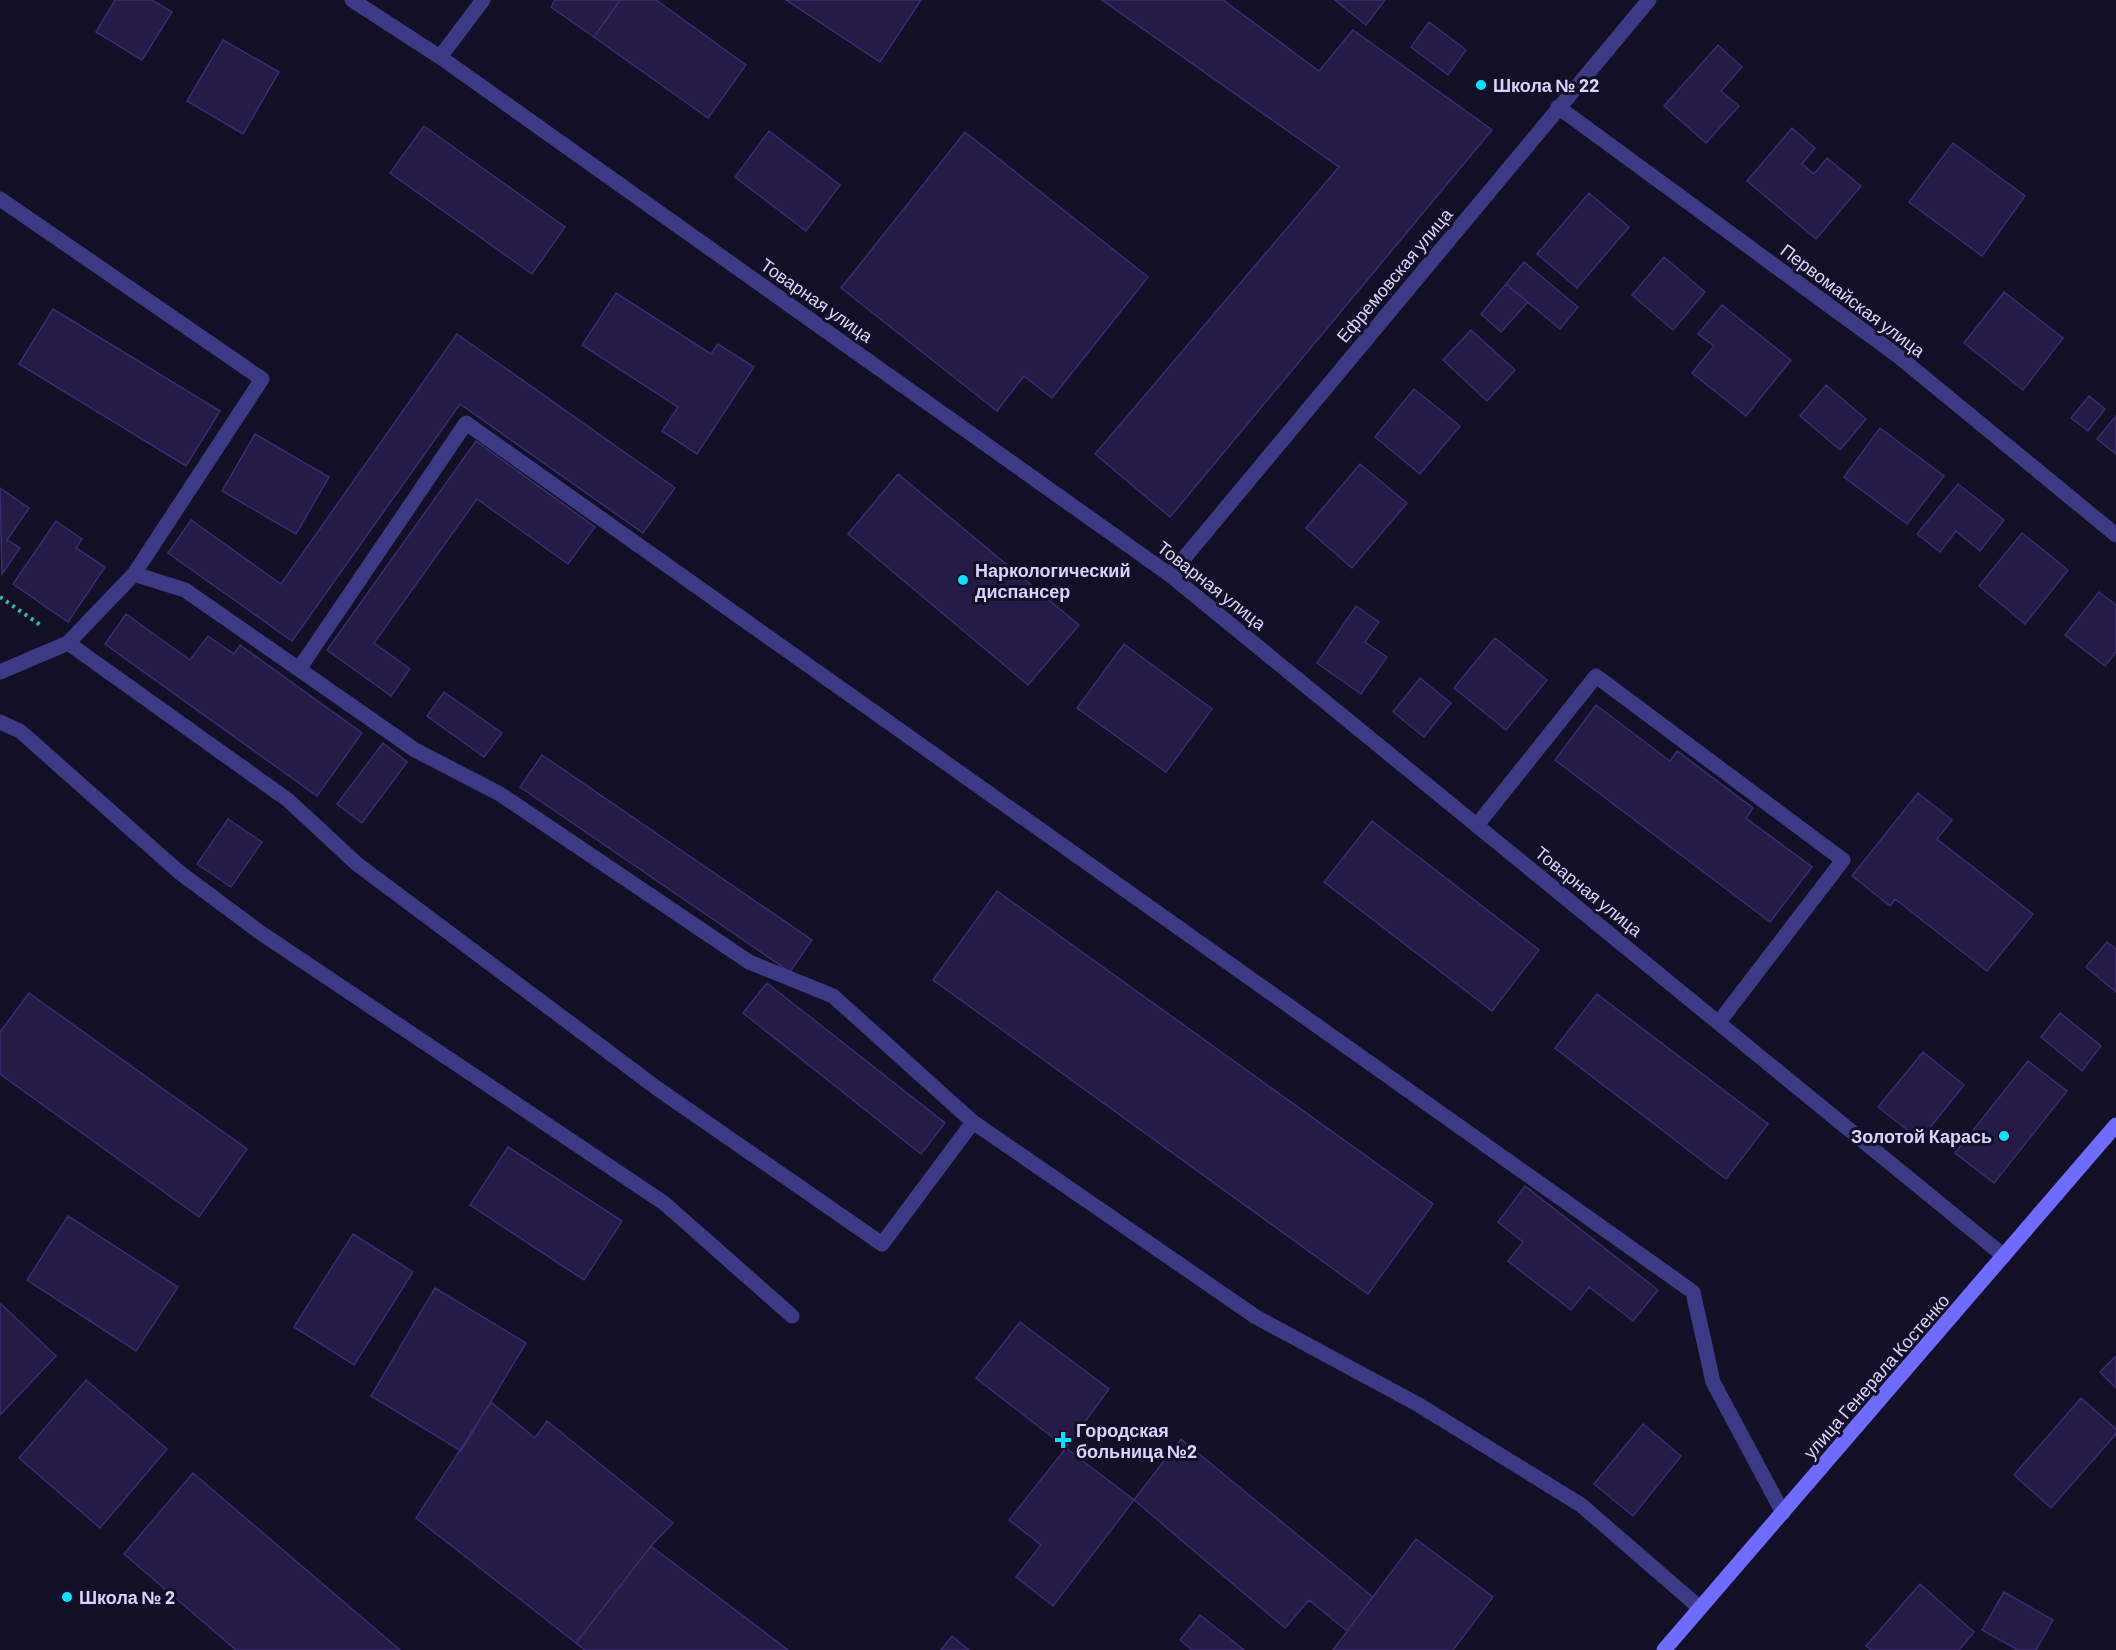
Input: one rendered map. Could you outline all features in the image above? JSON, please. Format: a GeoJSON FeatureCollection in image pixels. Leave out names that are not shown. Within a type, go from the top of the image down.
{"type":"FeatureCollection","features":[{"type":"Feature","properties":{"kind":"main road","name":"улица Генерала Костенко"},"geometry":{"type":"LineString","coordinates":[[1664,1650],[2116,1125]]}},
{"type":"Feature","properties":{"kind":"street","name":"Товарная улица"},"geometry":{"type":"LineString","coordinates":[[352,0],[440,57],[1170,575],[2004,1256]]}},
{"type":"Feature","properties":{"kind":"street"},"geometry":{"type":"LineString","coordinates":[[440,57],[483,0]]}},
{"type":"Feature","properties":{"kind":"street","name":"Ефремовская улица"},"geometry":{"type":"LineString","coordinates":[[1170,575],[1649,0]]}},
{"type":"Feature","properties":{"kind":"street","name":"Первомайская улица"},"geometry":{"type":"LineString","coordinates":[[1558,107],[1898,356],[2116,535]]}},
{"type":"Feature","properties":{"kind":"street"},"geometry":{"type":"LineString","coordinates":[[0,199],[262,379],[134,574],[68,643],[0,672]]}},
{"type":"Feature","properties":{"kind":"street"},"geometry":{"type":"LineString","coordinates":[[299,669],[466,423],[1693,1292],[1713,1382],[1783,1513]]}},
{"type":"Feature","properties":{"kind":"street"},"geometry":{"type":"LineString","coordinates":[[134,574],[185,590],[415,750],[501,794],[749,962],[833,996],[973,1122],[1256,1317],[1419,1405],[1581,1505],[1701,1608]]}},
{"type":"Feature","properties":{"kind":"street"},"geometry":{"type":"LineString","coordinates":[[68,643],[288,800],[357,864],[658,1089],[882,1244],[973,1122]]}},
{"type":"Feature","properties":{"kind":"street"},"geometry":{"type":"LineString","coordinates":[[1477,825],[1596,676],[1843,860],[1719,1022]]}},
{"type":"Feature","properties":{"kind":"street"},"geometry":{"type":"LineString","coordinates":[[0,722],[20,731],[179,872],[261,933],[664,1203],[792,1316]]}},
{"type":"Feature","properties":{"kind":"path"},"geometry":{"type":"LineString","coordinates":[[0,597],[68,643]]}},
{"type":"Feature","properties":{"kind":"building"},"geometry":{"type":"Polygon","coordinates":[[[115,0],[152,0],[172,12],[142,60],[96,32],[115,0]]]}},
{"type":"Feature","properties":{"kind":"building"},"geometry":{"type":"Polygon","coordinates":[[[555,0],[620,0],[594,37],[551,7],[555,0]]]}},
{"type":"Feature","properties":{"kind":"building"},"geometry":{"type":"Polygon","coordinates":[[[620,0],[656,0],[746,65],[708,118],[594,37],[620,0]]]}},
{"type":"Feature","properties":{"kind":"building"},"geometry":{"type":"Polygon","coordinates":[[[786,0],[921,0],[880,62],[786,0]]]}},
{"type":"Feature","properties":{"kind":"building"},"geometry":{"type":"Polygon","coordinates":[[[1102,0],[1223,0],[1319,71],[1353,30],[1492,130],[1170,517],[1095,454],[1339,167],[1102,0]]]}},
{"type":"Feature","properties":{"kind":"building"},"geometry":{"type":"Polygon","coordinates":[[[1335,0],[1385,0],[1366,25],[1335,0]]]}},
{"type":"Feature","properties":{"kind":"building"},"geometry":{"type":"Polygon","coordinates":[[[1429,22],[1466,50],[1448,75],[1411,47],[1429,22]]]}},
{"type":"Feature","properties":{"kind":"building"},"geometry":{"type":"Polygon","coordinates":[[[223,40],[279,72],[243,134],[187,101],[223,40]]]}},
{"type":"Feature","properties":{"kind":"building"},"geometry":{"type":"Polygon","coordinates":[[[1718,45],[1742,67],[1721,91],[1739,106],[1706,143],[1664,106],[1718,45]]]}},
{"type":"Feature","properties":{"kind":"building"},"geometry":{"type":"Polygon","coordinates":[[[424,126],[565,227],[532,274],[390,173],[424,126]]]}},
{"type":"Feature","properties":{"kind":"building"},"geometry":{"type":"Polygon","coordinates":[[[1792,128],[1815,148],[1802,164],[1814,174],[1827,158],[1861,186],[1816,239],[1747,181],[1792,128]]]}},
{"type":"Feature","properties":{"kind":"building"},"geometry":{"type":"Polygon","coordinates":[[[769,131],[840,185],[806,231],[735,177],[769,131]]]}},
{"type":"Feature","properties":{"kind":"building"},"geometry":{"type":"Polygon","coordinates":[[[965,132],[1148,277],[1052,398],[1024,376],[997,411],[841,288],[965,132]]]}},
{"type":"Feature","properties":{"kind":"building"},"geometry":{"type":"Polygon","coordinates":[[[1953,143],[2025,196],[1982,256],[1909,202],[1953,143]]]}},
{"type":"Feature","properties":{"kind":"building"},"geometry":{"type":"Polygon","coordinates":[[[1589,193],[1629,227],[1577,288],[1537,254],[1589,193]]]}},
{"type":"Feature","properties":{"kind":"building"},"geometry":{"type":"Polygon","coordinates":[[[1664,257],[1705,292],[1673,330],[1632,295],[1664,257]]]}},
{"type":"Feature","properties":{"kind":"building"},"geometry":{"type":"Polygon","coordinates":[[[1524,262],[1578,307],[1560,329],[1506,284],[1524,262]]]}},
{"type":"Feature","properties":{"kind":"building"},"geometry":{"type":"Polygon","coordinates":[[[1506,284],[1528,302],[1501,332],[1481,314],[1506,284]]]}},
{"type":"Feature","properties":{"kind":"building"},"geometry":{"type":"Polygon","coordinates":[[[2004,292],[2063,338],[2023,390],[1964,343],[2004,292]]]}},
{"type":"Feature","properties":{"kind":"building"},"geometry":{"type":"Polygon","coordinates":[[[616,293],[711,354],[718,344],[754,367],[697,454],[662,431],[678,407],[582,345],[616,293]]]}},
{"type":"Feature","properties":{"kind":"building"},"geometry":{"type":"Polygon","coordinates":[[[1722,305],[1791,360],[1746,416],[1692,373],[1714,346],[1698,334],[1722,305]]]}},
{"type":"Feature","properties":{"kind":"building"},"geometry":{"type":"Polygon","coordinates":[[[53,309],[220,411],[186,466],[19,364],[53,309]]]}},
{"type":"Feature","properties":{"kind":"building"},"geometry":{"type":"Polygon","coordinates":[[[1471,330],[1515,370],[1487,401],[1443,360],[1471,330]]]}},
{"type":"Feature","properties":{"kind":"building"},"geometry":{"type":"Polygon","coordinates":[[[457,334],[675,488],[643,533],[460,404],[292,641],[168,553],[191,520],[281,584],[457,334]]]}},
{"type":"Feature","properties":{"kind":"building"},"geometry":{"type":"Polygon","coordinates":[[[1826,385],[1866,419],[1840,450],[1800,416],[1826,385]]]}},
{"type":"Feature","properties":{"kind":"building"},"geometry":{"type":"Polygon","coordinates":[[[1414,389],[1460,426],[1420,474],[1375,437],[1414,389]]]}},
{"type":"Feature","properties":{"kind":"building"},"geometry":{"type":"Polygon","coordinates":[[[2089,396],[2105,409],[2088,431],[2071,418],[2089,396]]]}},
{"type":"Feature","properties":{"kind":"building"},"geometry":{"type":"Polygon","coordinates":[[[2116,416],[2116,454],[2097,439],[2116,416]]]}},
{"type":"Feature","properties":{"kind":"building"},"geometry":{"type":"Polygon","coordinates":[[[1880,428],[1944,476],[1907,524],[1844,477],[1880,428]]]}},
{"type":"Feature","properties":{"kind":"building"},"geometry":{"type":"Polygon","coordinates":[[[255,434],[329,477],[296,534],[222,491],[255,434]]]}},
{"type":"Feature","properties":{"kind":"building"},"geometry":{"type":"Polygon","coordinates":[[[476,441],[595,527],[568,564],[477,499],[374,643],[410,669],[391,696],[327,650],[476,441]]]}},
{"type":"Feature","properties":{"kind":"building"},"geometry":{"type":"Polygon","coordinates":[[[1360,464],[1407,503],[1352,568],[1306,528],[1360,464]]]}},
{"type":"Feature","properties":{"kind":"building","name":"Наркологический диспансер"},"geometry":{"type":"Polygon","coordinates":[[[898,474],[1079,625],[1028,685],[848,534],[898,474]]]}},
{"type":"Feature","properties":{"kind":"building"},"geometry":{"type":"Polygon","coordinates":[[[1958,484],[2004,520],[1980,551],[1956,531],[1940,552],[1917,534],[1958,484]]]}},
{"type":"Feature","properties":{"kind":"building"},"geometry":{"type":"Polygon","coordinates":[[[0,488],[29,508],[7,540],[20,548],[2,574],[0,488]]]}},
{"type":"Feature","properties":{"kind":"building"},"geometry":{"type":"Polygon","coordinates":[[[56,521],[82,539],[76,548],[105,567],[68,622],[13,584],[56,521]]]}},
{"type":"Feature","properties":{"kind":"building"},"geometry":{"type":"Polygon","coordinates":[[[2022,533],[2068,570],[2025,624],[1979,586],[2022,533]]]}},
{"type":"Feature","properties":{"kind":"building"},"geometry":{"type":"Polygon","coordinates":[[[2099,592],[2116,605],[2116,652],[2105,666],[2065,635],[2099,592]]]}},
{"type":"Feature","properties":{"kind":"building"},"geometry":{"type":"Polygon","coordinates":[[[1356,606],[1379,622],[1365,642],[1387,657],[1361,694],[1317,663],[1356,606]]]}},
{"type":"Feature","properties":{"kind":"building"},"geometry":{"type":"Polygon","coordinates":[[[126,614],[190,660],[208,636],[234,654],[240,645],[362,733],[317,796],[105,644],[126,614]]]}},
{"type":"Feature","properties":{"kind":"building"},"geometry":{"type":"Polygon","coordinates":[[[1495,638],[1547,680],[1506,730],[1454,688],[1495,638]]]}},
{"type":"Feature","properties":{"kind":"building"},"geometry":{"type":"Polygon","coordinates":[[[1124,644],[1212,709],[1166,772],[1077,708],[1124,644]]]}},
{"type":"Feature","properties":{"kind":"building"},"geometry":{"type":"Polygon","coordinates":[[[1420,678],[1451,703],[1424,737],[1393,712],[1420,678]]]}},
{"type":"Feature","properties":{"kind":"building"},"geometry":{"type":"Polygon","coordinates":[[[444,692],[502,733],[484,757],[427,716],[444,692]]]}},
{"type":"Feature","properties":{"kind":"building"},"geometry":{"type":"Polygon","coordinates":[[[1596,705],[1670,761],[1677,751],[1753,808],[1746,818],[1812,867],[1770,922],[1555,760],[1596,705]]]}},
{"type":"Feature","properties":{"kind":"building"},"geometry":{"type":"Polygon","coordinates":[[[383,743],[407,762],[362,823],[337,804],[383,743]]]}},
{"type":"Feature","properties":{"kind":"building"},"geometry":{"type":"Polygon","coordinates":[[[542,755],[812,940],[790,972],[520,787],[542,755]]]}},
{"type":"Feature","properties":{"kind":"building"},"geometry":{"type":"Polygon","coordinates":[[[1918,793],[1952,820],[1937,839],[2033,914],[1987,971],[1895,899],[1890,906],[1852,876],[1918,793]]]}},
{"type":"Feature","properties":{"kind":"building"},"geometry":{"type":"Polygon","coordinates":[[[228,819],[262,842],[231,887],[197,864],[228,819]]]}},
{"type":"Feature","properties":{"kind":"building"},"geometry":{"type":"Polygon","coordinates":[[[1372,821],[1539,950],[1492,1011],[1324,882],[1372,821]]]}},
{"type":"Feature","properties":{"kind":"building"},"geometry":{"type":"Polygon","coordinates":[[[997,891],[1433,1204],[1368,1294],[933,980],[997,891]]]}},
{"type":"Feature","properties":{"kind":"building"},"geometry":{"type":"Polygon","coordinates":[[[2107,942],[2116,949],[2116,992],[2086,967],[2107,942]]]}},
{"type":"Feature","properties":{"kind":"building"},"geometry":{"type":"Polygon","coordinates":[[[767,983],[945,1123],[921,1154],[743,1013],[767,983]]]}},
{"type":"Feature","properties":{"kind":"building"},"geometry":{"type":"Polygon","coordinates":[[[29,993],[247,1149],[199,1217],[0,1074],[0,1032],[29,993]]]}},
{"type":"Feature","properties":{"kind":"building"},"geometry":{"type":"Polygon","coordinates":[[[1597,994],[1768,1124],[1726,1179],[1555,1048],[1597,994]]]}},
{"type":"Feature","properties":{"kind":"building"},"geometry":{"type":"Polygon","coordinates":[[[2060,1013],[2101,1046],[2082,1071],[2041,1037],[2060,1013]]]}},
{"type":"Feature","properties":{"kind":"building"},"geometry":{"type":"Polygon","coordinates":[[[1923,1052],[1964,1085],[1920,1140],[1878,1107],[1923,1052]]]}},
{"type":"Feature","properties":{"kind":"building"},"geometry":{"type":"Polygon","coordinates":[[[2028,1061],[2067,1091],[1994,1183],[1955,1153],[2028,1061]]]}},
{"type":"Feature","properties":{"kind":"building"},"geometry":{"type":"Polygon","coordinates":[[[508,1147],[622,1221],[584,1280],[470,1205],[508,1147]]]}},
{"type":"Feature","properties":{"kind":"building"},"geometry":{"type":"Polygon","coordinates":[[[1525,1186],[1658,1290],[1633,1321],[1589,1287],[1571,1310],[1508,1261],[1523,1242],[1498,1222],[1525,1186]]]}},
{"type":"Feature","properties":{"kind":"building"},"geometry":{"type":"Polygon","coordinates":[[[68,1216],[178,1287],[136,1351],[27,1280],[68,1216]]]}},
{"type":"Feature","properties":{"kind":"building"},"geometry":{"type":"Polygon","coordinates":[[[353,1234],[413,1272],[354,1365],[294,1327],[353,1234]]]}},
{"type":"Feature","properties":{"kind":"building"},"geometry":{"type":"Polygon","coordinates":[[[435,1288],[526,1343],[461,1451],[371,1396],[435,1288]]]}},
{"type":"Feature","properties":{"kind":"building"},"geometry":{"type":"Polygon","coordinates":[[[0,1305],[56,1356],[0,1415],[0,1305]]]}},
{"type":"Feature","properties":{"kind":"building"},"geometry":{"type":"Polygon","coordinates":[[[1020,1322],[1109,1389],[1066,1448],[976,1378],[1020,1322]]]}},
{"type":"Feature","properties":{"kind":"building"},"geometry":{"type":"Polygon","coordinates":[[[2116,1356],[2116,1388],[2100,1372],[2116,1356]]]}},
{"type":"Feature","properties":{"kind":"building"},"geometry":{"type":"Polygon","coordinates":[[[86,1380],[167,1449],[100,1528],[19,1458],[86,1380]]]}},
{"type":"Feature","properties":{"kind":"building"},"geometry":{"type":"Polygon","coordinates":[[[2081,1398],[2116,1429],[2116,1434],[2051,1508],[2014,1475],[2081,1398]]]}},
{"type":"Feature","properties":{"kind":"building"},"geometry":{"type":"Polygon","coordinates":[[[491,1402],[535,1438],[547,1421],[673,1523],[651,1546],[576,1643],[416,1518],[491,1402]]]}},
{"type":"Feature","properties":{"kind":"building"},"geometry":{"type":"Polygon","coordinates":[[[1643,1424],[1681,1456],[1633,1516],[1594,1484],[1643,1424]]]}},
{"type":"Feature","properties":{"kind":"building"},"geometry":{"type":"Polygon","coordinates":[[[1181,1439],[1373,1597],[1347,1631],[1309,1600],[1285,1628],[1134,1500],[1181,1439]]]}},
{"type":"Feature","properties":{"kind":"building"},"geometry":{"type":"Polygon","coordinates":[[[1066,1448],[1134,1500],[1053,1606],[1016,1577],[1041,1545],[1009,1520],[1066,1448]]]}},
{"type":"Feature","properties":{"kind":"building"},"geometry":{"type":"Polygon","coordinates":[[[193,1473],[400,1650],[236,1650],[124,1554],[193,1473]]]}},
{"type":"Feature","properties":{"kind":"building"},"geometry":{"type":"Polygon","coordinates":[[[1416,1539],[1493,1597],[1453,1650],[1333,1650],[1416,1539]]]}},
{"type":"Feature","properties":{"kind":"building"},"geometry":{"type":"Polygon","coordinates":[[[651,1546],[788,1650],[585,1650],[576,1643],[651,1546]]]}},
{"type":"Feature","properties":{"kind":"building"},"geometry":{"type":"Polygon","coordinates":[[[1920,1584],[1974,1632],[1959,1650],[1871,1650],[1866,1646],[1920,1584]]]}},
{"type":"Feature","properties":{"kind":"building"},"geometry":{"type":"Polygon","coordinates":[[[2004,1592],[2053,1620],[2036,1650],[2018,1650],[1982,1630],[2004,1592]]]}},
{"type":"Feature","properties":{"kind":"building"},"geometry":{"type":"Polygon","coordinates":[[[1200,1615],[1244,1650],[1192,1650],[1180,1640],[1200,1615]]]}},
{"type":"Feature","properties":{"kind":"building"},"geometry":{"type":"Polygon","coordinates":[[[952,1636],[969,1650],[941,1650],[952,1636]]]}},
{"type":"Feature","properties":{"kind":"place","name":"Школа № 22"},"geometry":{"type":"Point","coordinates":[1481,85]}},
{"type":"Feature","properties":{"kind":"place","name":"Наркологический диспансер"},"geometry":{"type":"Point","coordinates":[963,580]}},
{"type":"Feature","properties":{"kind":"place","name":"Золотой Карась"},"geometry":{"type":"Point","coordinates":[2004,1136]}},
{"type":"Feature","properties":{"kind":"place","name":"Городская больница №2"},"geometry":{"type":"Point","coordinates":[1063,1440]}},
{"type":"Feature","properties":{"kind":"place","name":"Школа № 2"},"geometry":{"type":"Point","coordinates":[67,1597]}}]}
